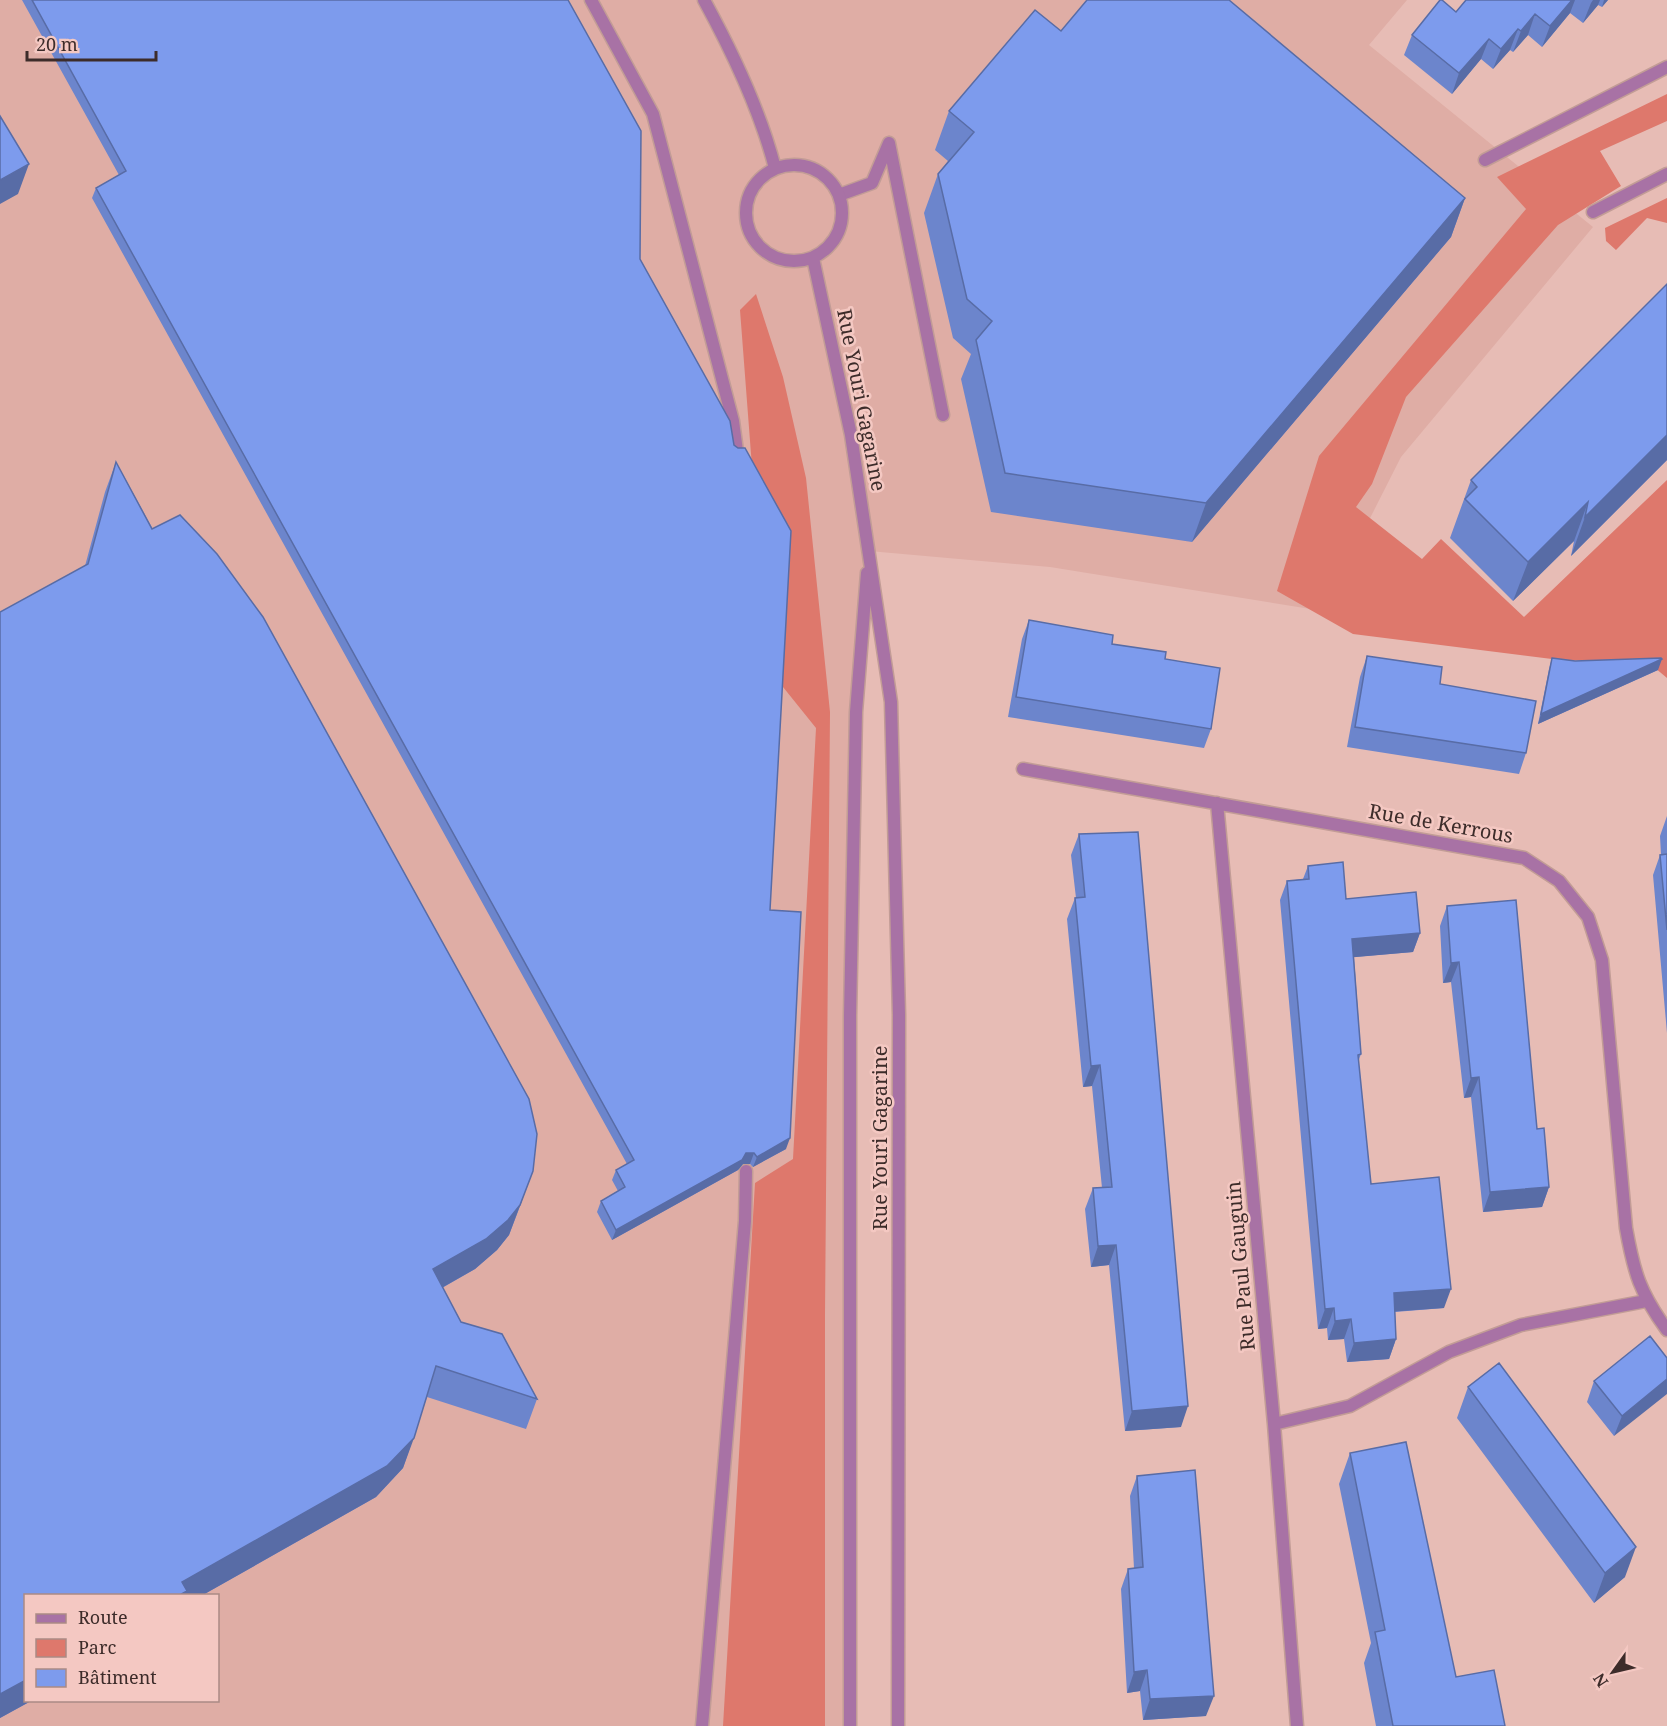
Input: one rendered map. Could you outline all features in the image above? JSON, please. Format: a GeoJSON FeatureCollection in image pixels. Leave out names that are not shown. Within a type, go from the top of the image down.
{"type":"FeatureCollection","features":[{"type":"Feature","properties":{"kind":"street"},"geometry":{"type":"LineString","coordinates":[[591,0],[653,114],[730,410],[737,451]]}},
{"type":"Feature","properties":{"kind":"street"},"geometry":{"type":"LineString","coordinates":[[704,0],[765,130],[775,168]]}},
{"type":"Feature","properties":{"kind":"street"},"geometry":{"type":"LineString","coordinates":[[1485,160],[1667,67]]}},
{"type":"Feature","properties":{"kind":"street"},"geometry":{"type":"LineString","coordinates":[[839,195],[872,183],[889,143],[944,415]]}},
{"type":"Feature","properties":{"kind":"street"},"geometry":{"type":"LineString","coordinates":[[798,165],[811,168],[827,179],[839,195],[842,210],[836,238],[826,250],[813,258],[792,262],[771,256],[755,242],[748,226],[745,210],[750,194],[759,180],[775,168],[798,165]]}},
{"type":"Feature","properties":{"kind":"street"},"geometry":{"type":"LineString","coordinates":[[1593,213],[1667,174]]}},
{"type":"Feature","properties":{"kind":"street","name":"Rue Youri Gagarine"},"geometry":{"type":"LineString","coordinates":[[813,258],[851,435],[891,702],[899,1016],[898,1726]]}},
{"type":"Feature","properties":{"kind":"street","name":"Rue Youri Gagarine"},"geometry":{"type":"LineString","coordinates":[[850,1726],[850,1016],[856,712],[868,551]]}},
{"type":"Feature","properties":{"kind":"street","name":"Rue de Kerrous"},"geometry":{"type":"LineString","coordinates":[[1023,769],[1524,858],[1559,881],[1588,917],[1602,960],[1626,1228],[1633,1264],[1646,1301],[1667,1330]]}},
{"type":"Feature","properties":{"kind":"street","name":"Rue Paul Gauguin"},"geometry":{"type":"LineString","coordinates":[[1217,803],[1274,1424],[1297,1726]]}},
{"type":"Feature","properties":{"kind":"street"},"geometry":{"type":"LineString","coordinates":[[702,1726],[745,1221],[746,1171]]}},
{"type":"Feature","properties":{"kind":"street"},"geometry":{"type":"LineString","coordinates":[[1274,1424],[1350,1406],[1449,1352],[1521,1326],[1646,1301]]}},
{"type":"Feature","properties":{"kind":"shaded area"},"geometry":{"type":"Polygon","coordinates":[[[0,0],[1407,0],[1369,45],[1593,227],[1401,457],[1323,611],[1050,567],[869,551],[857,698],[853,1726],[0,1726],[0,0]]]}},
{"type":"Feature","properties":{"kind":"green space"},"geometry":{"type":"Polygon","coordinates":[[[1667,94],[1667,121],[1600,151],[1621,186],[1558,225],[1406,397],[1372,484],[1356,507],[1422,559],[1441,539],[1524,617],[1667,480],[1667,678],[1648,662],[1560,660],[1353,634],[1277,591],[1319,456],[1526,209],[1497,177],[1667,94]]]}},
{"type":"Feature","properties":{"kind":"green space"},"geometry":{"type":"Polygon","coordinates":[[[1667,198],[1667,223],[1647,218],[1616,250],[1606,241],[1605,228],[1667,198]]]}},
{"type":"Feature","properties":{"kind":"green space"},"geometry":{"type":"Polygon","coordinates":[[[756,294],[783,377],[806,478],[830,712],[825,1315],[825,1726],[723,1726],[755,1183],[793,1159],[816,728],[779,682],[753,480],[740,310],[756,294]]]}},
{"type":"Feature","properties":{"kind":"building"},"geometry":{"type":"Polygon","coordinates":[[[32,0],[568,0],[641,131],[640,259],[730,421],[734,445],[738,448],[745,448],[791,531],[770,910],[801,912],[790,1138],[757,1157],[754,1153],[746,1153],[742,1160],[616,1230],[601,1201],[625,1187],[616,1170],[634,1160],[96,188],[126,171],[32,0]]]}},
{"type":"Feature","properties":{"kind":"building"},"geometry":{"type":"Polygon","coordinates":[[[1087,0],[1229,0],[1465,198],[1206,503],[1005,473],[976,340],[992,321],[967,299],[938,174],[974,132],[949,111],[1035,10],[1061,31],[1087,0]]]}},
{"type":"Feature","properties":{"kind":"building"},"geometry":{"type":"Polygon","coordinates":[[[1440,0],[1456,12],[1466,0],[1572,0],[1550,26],[1535,14],[1521,31],[1518,29],[1501,49],[1489,39],[1459,73],[1412,35],[1440,0]]]}},
{"type":"Feature","properties":{"kind":"building"},"geometry":{"type":"Polygon","coordinates":[[[0,116],[29,164],[0,180],[0,116]]]}},
{"type":"Feature","properties":{"kind":"building"},"geometry":{"type":"Polygon","coordinates":[[[1667,284],[1667,435],[1585,517],[1588,502],[1528,562],[1465,499],[1477,487],[1471,480],[1667,284]]]}},
{"type":"Feature","properties":{"kind":"building"},"geometry":{"type":"Polygon","coordinates":[[[116,462],[152,529],[180,515],[217,554],[263,617],[529,1099],[537,1134],[533,1171],[520,1205],[508,1220],[486,1239],[433,1269],[461,1322],[502,1334],[537,1399],[436,1366],[414,1438],[387,1466],[182,1582],[187,1591],[182,1594],[24,1594],[24,1681],[0,1694],[0,612],[88,564],[116,462]]]}},
{"type":"Feature","properties":{"kind":"building"},"geometry":{"type":"Polygon","coordinates":[[[1029,620],[1113,635],[1112,644],[1166,652],[1165,659],[1220,668],[1211,729],[1016,697],[1029,620]]]}},
{"type":"Feature","properties":{"kind":"building"},"geometry":{"type":"Polygon","coordinates":[[[1367,656],[1442,667],[1440,684],[1536,701],[1526,753],[1355,727],[1367,656]]]}},
{"type":"Feature","properties":{"kind":"building"},"geometry":{"type":"Polygon","coordinates":[[[1552,658],[1575,661],[1662,659],[1541,714],[1552,658]]]}},
{"type":"Feature","properties":{"kind":"building"},"geometry":{"type":"Polygon","coordinates":[[[1138,832],[1188,1406],[1132,1411],[1116,1245],[1098,1246],[1093,1188],[1112,1187],[1100,1065],[1091,1066],[1075,898],[1085,897],[1079,834],[1138,832]]]}},
{"type":"Feature","properties":{"kind":"building"},"geometry":{"type":"Polygon","coordinates":[[[1667,854],[1667,930],[1660,855],[1667,854]]]}},
{"type":"Feature","properties":{"kind":"building"},"geometry":{"type":"Polygon","coordinates":[[[1343,862],[1346,899],[1416,892],[1420,933],[1352,939],[1361,1054],[1358,1055],[1371,1184],[1439,1177],[1451,1289],[1394,1293],[1396,1339],[1354,1343],[1351,1319],[1335,1321],[1334,1308],[1325,1309],[1287,881],[1309,879],[1308,866],[1343,862]]]}},
{"type":"Feature","properties":{"kind":"building"},"geometry":{"type":"Polygon","coordinates":[[[1516,900],[1537,1129],[1544,1128],[1549,1187],[1490,1192],[1479,1077],[1471,1078],[1459,962],[1451,963],[1447,906],[1516,900]]]}},
{"type":"Feature","properties":{"kind":"building"},"geometry":{"type":"Polygon","coordinates":[[[1650,1336],[1667,1358],[1667,1379],[1622,1416],[1594,1381],[1650,1336]]]}},
{"type":"Feature","properties":{"kind":"building"},"geometry":{"type":"Polygon","coordinates":[[[1499,1363],[1636,1547],[1605,1573],[1468,1387],[1499,1363]]]}},
{"type":"Feature","properties":{"kind":"building"},"geometry":{"type":"Polygon","coordinates":[[[1406,1442],[1456,1677],[1494,1670],[1505,1726],[1393,1726],[1375,1632],[1385,1630],[1350,1453],[1406,1442]]]}},
{"type":"Feature","properties":{"kind":"building"},"geometry":{"type":"Polygon","coordinates":[[[1195,1470],[1214,1696],[1150,1699],[1147,1670],[1134,1672],[1128,1569],[1143,1567],[1137,1476],[1195,1470]]]}}]}
